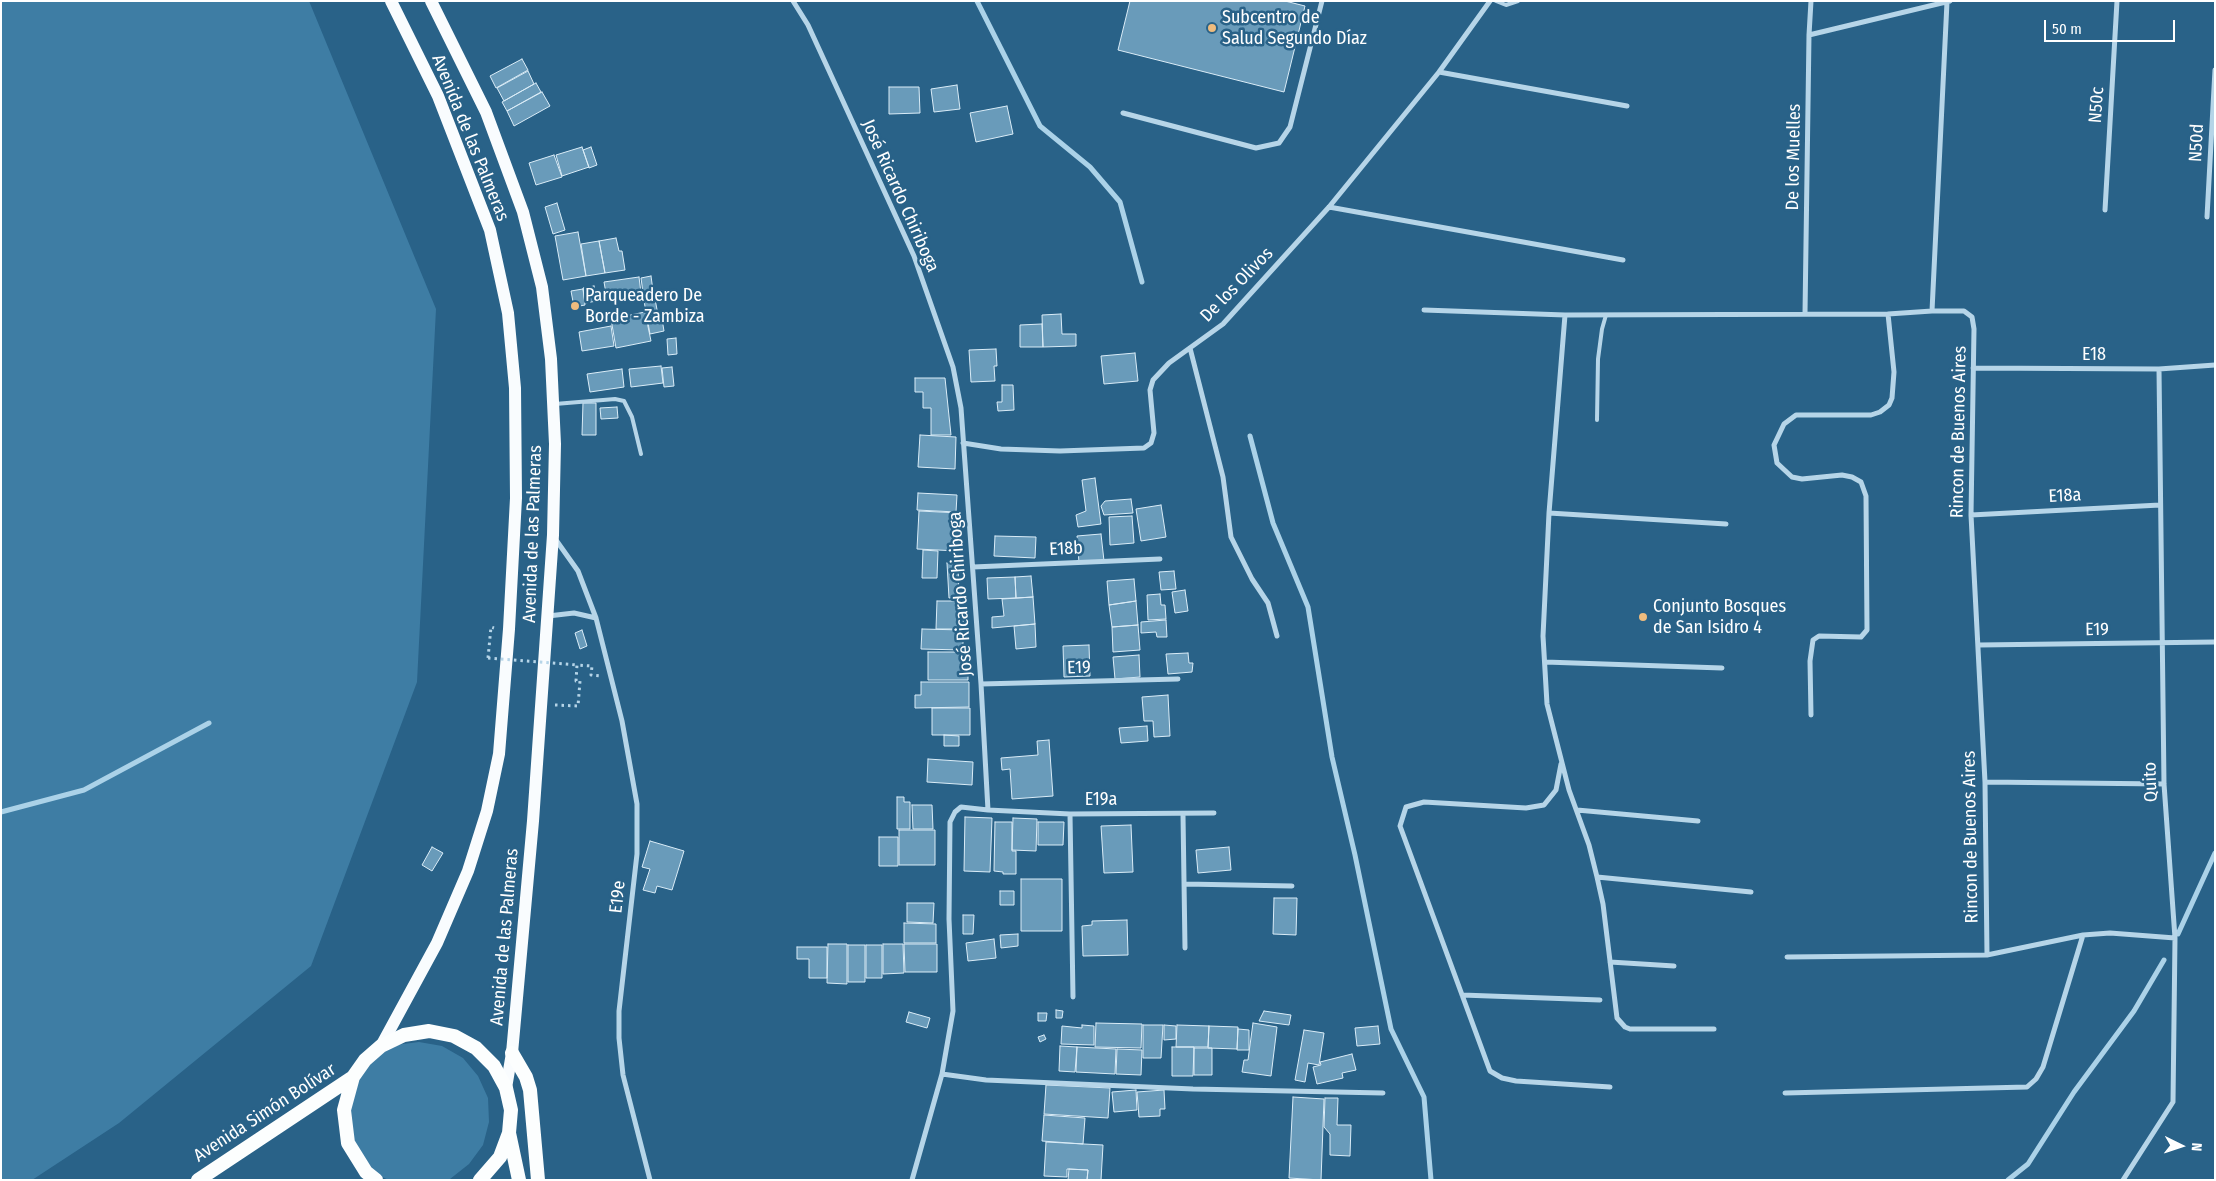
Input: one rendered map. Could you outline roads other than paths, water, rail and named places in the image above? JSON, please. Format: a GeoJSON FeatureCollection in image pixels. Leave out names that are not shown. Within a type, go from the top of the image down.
{"type":"FeatureCollection","features":[{"type":"Feature","properties":{"kind":"highway"},"geometry":{"type":"LineString","coordinates":[[376,1180],[366,1172],[348,1143],[344,1110],[353,1077],[365,1060],[381,1046],[404,1035],[429,1031],[454,1036],[476,1048],[494,1066],[506,1088],[511,1110],[509,1133],[500,1157],[480,1180]]}},
{"type":"Feature","properties":{"kind":"highway"},"geometry":{"type":"LineString","coordinates":[[512,1053],[526,1077],[530,1090],[538,1180]]}},
{"type":"Feature","properties":{"kind":"highway","name":"Avenida Simón Bolívar"},"geometry":{"type":"LineString","coordinates":[[198,1180],[353,1077]]}},
{"type":"Feature","properties":{"kind":"highway"},"geometry":{"type":"LineString","coordinates":[[509,1133],[519,1180]]}},
{"type":"Feature","properties":{"kind":"main road","name":"Avenida de las Palmeras"},"geometry":{"type":"LineString","coordinates":[[381,1046],[437,943],[468,872],[487,811],[499,754],[509,629],[516,498],[515,388],[508,313],[490,230],[438,96],[391,1]]}},
{"type":"Feature","properties":{"kind":"main road","name":"Avenida de las Palmeras"},"geometry":{"type":"LineString","coordinates":[[431,1],[486,112],[523,212],[542,287],[551,359],[555,444],[553,535],[542,704],[512,1053],[506,1088]]}},
{"type":"Feature","properties":{"kind":"street","name":"José Ricardo Chiriboga"},"geometry":{"type":"LineString","coordinates":[[793,1],[808,25],[914,256],[953,367],[960,408],[973,567],[988,810]]}},
{"type":"Feature","properties":{"kind":"street"},"geometry":{"type":"LineString","coordinates":[[1123,113],[1256,148],[1279,143],[1290,127],[1322,1]]}},
{"type":"Feature","properties":{"kind":"street","name":"De los Olivos"},"geometry":{"type":"LineString","coordinates":[[963,443],[1001,449],[1060,451],[1144,448],[1151,442],[1154,433],[1150,390],[1153,380],[1169,363],[1224,324],[1329,207],[1439,72],[1490,1]]}},
{"type":"Feature","properties":{"kind":"street","name":"De los Muelles"},"geometry":{"type":"LineString","coordinates":[[1805,313],[1811,1]]}},
{"type":"Feature","properties":{"kind":"street","name":"N50c"},"geometry":{"type":"LineString","coordinates":[[2104,210],[2117,1]]}},
{"type":"Feature","properties":{"kind":"street"},"geometry":{"type":"LineString","coordinates":[[1809,35],[1949,2],[1932,311]]}},
{"type":"Feature","properties":{"kind":"street","name":"N50d"},"geometry":{"type":"LineString","coordinates":[[2207,217],[2215,70]]}},
{"type":"Feature","properties":{"kind":"street"},"geometry":{"type":"LineString","coordinates":[[1439,72],[1627,106]]}},
{"type":"Feature","properties":{"kind":"street"},"geometry":{"type":"LineString","coordinates":[[1329,207],[1624,260]]}},
{"type":"Feature","properties":{"kind":"street","name":"Rincon de Buenos Aires"},"geometry":{"type":"LineString","coordinates":[[1424,310],[1565,315],[1888,314],[1932,311],[1964,312],[1972,317],[1974,329],[1974,368],[1971,515],[1985,782],[1987,955]]}},
{"type":"Feature","properties":{"kind":"street"},"geometry":{"type":"LineString","coordinates":[[1811,714],[1810,661],[1813,640],[1820,636],[1861,637],[1867,630],[1866,496],[1861,482],[1852,477],[1842,475],[1802,479],[1792,477],[1777,463],[1774,445],[1784,424],[1796,415],[1872,415],[1889,405],[1892,398],[1894,372],[1888,314]]}},
{"type":"Feature","properties":{"kind":"street"},"geometry":{"type":"LineString","coordinates":[[1565,315],[1549,513],[1544,636],[1547,704],[1576,810],[1589,845],[1597,877],[1603,904],[1617,1018],[1625,1027],[1636,1030],[1714,1030]]}},
{"type":"Feature","properties":{"kind":"street"},"geometry":{"type":"LineString","coordinates":[[1190,348],[1223,477],[1231,537],[1252,579],[1268,603],[1277,636]]}},
{"type":"Feature","properties":{"kind":"street","name":"E18"},"geometry":{"type":"LineString","coordinates":[[1974,368],[2159,369],[2215,365]]}},
{"type":"Feature","properties":{"kind":"street","name":"Quito"},"geometry":{"type":"LineString","coordinates":[[2123,1180],[2173,1102],[2175,938],[2164,784],[2159,369]]}},
{"type":"Feature","properties":{"kind":"street","name":"E18a"},"geometry":{"type":"LineString","coordinates":[[1971,515],[2160,505]]}},
{"type":"Feature","properties":{"kind":"street"},"geometry":{"type":"LineString","coordinates":[[1549,513],[1726,524]]}},
{"type":"Feature","properties":{"kind":"street","name":"E19e"},"geometry":{"type":"LineString","coordinates":[[553,535],[578,571],[596,618],[622,721],[637,804],[637,854],[619,1011],[618,1038],[623,1075],[650,1180]]}},
{"type":"Feature","properties":{"kind":"street","name":"E18b"},"geometry":{"type":"LineString","coordinates":[[973,567],[1160,559]]}},
{"type":"Feature","properties":{"kind":"street"},"geometry":{"type":"LineString","coordinates":[[548,616],[574,613],[596,618]]}},
{"type":"Feature","properties":{"kind":"street","name":"E19"},"geometry":{"type":"LineString","coordinates":[[1979,644],[2215,642]]}},
{"type":"Feature","properties":{"kind":"street"},"geometry":{"type":"LineString","coordinates":[[1545,662],[1722,668]]}},
{"type":"Feature","properties":{"kind":"street","name":"E19"},"geometry":{"type":"LineString","coordinates":[[981,684],[1178,679]]}},
{"type":"Feature","properties":{"kind":"street"},"geometry":{"type":"LineString","coordinates":[[1562,761],[1556,790],[1544,805],[1526,808],[1424,802],[1406,807],[1400,826],[1490,1071],[1502,1078],[1516,1081],[1610,1088]]}},
{"type":"Feature","properties":{"kind":"street"},"geometry":{"type":"LineString","coordinates":[[1985,782],[2164,784]]}},
{"type":"Feature","properties":{"kind":"street"},"geometry":{"type":"LineString","coordinates":[[912,1180],[942,1074],[953,1011],[949,919],[950,822],[961,807],[988,810]]}},
{"type":"Feature","properties":{"kind":"street","name":"E19a"},"geometry":{"type":"LineString","coordinates":[[988,810],[1070,814],[1183,815],[1214,813]]}},
{"type":"Feature","properties":{"kind":"street"},"geometry":{"type":"LineString","coordinates":[[1576,810],[1698,821]]}},
{"type":"Feature","properties":{"kind":"street"},"geometry":{"type":"LineString","coordinates":[[1070,814],[1073,997]]}},
{"type":"Feature","properties":{"kind":"street"},"geometry":{"type":"LineString","coordinates":[[1183,815],[1185,948]]}},
{"type":"Feature","properties":{"kind":"street"},"geometry":{"type":"LineString","coordinates":[[1597,877],[1751,892]]}},
{"type":"Feature","properties":{"kind":"street"},"geometry":{"type":"LineString","coordinates":[[1185,884],[1292,886]]}},
{"type":"Feature","properties":{"kind":"street"},"geometry":{"type":"LineString","coordinates":[[1786,957],[1987,955],[2083,935],[2110,932],[2175,938]]}},
{"type":"Feature","properties":{"kind":"street"},"geometry":{"type":"LineString","coordinates":[[1786,1093],[2027,1087],[2036,1079],[2043,1068],[2083,935]]}},
{"type":"Feature","properties":{"kind":"street"},"geometry":{"type":"LineString","coordinates":[[1610,962],[1674,966]]}},
{"type":"Feature","properties":{"kind":"street"},"geometry":{"type":"LineString","coordinates":[[1462,995],[1600,1000]]}},
{"type":"Feature","properties":{"kind":"street"},"geometry":{"type":"LineString","coordinates":[[942,1074],[1006,1081],[1193,1089],[1383,1093]]}},
{"type":"Feature","properties":{"kind":"lane"},"geometry":{"type":"LineString","coordinates":[[1496,1],[1506,5],[1518,1]]}},
{"type":"Feature","properties":{"kind":"lane"},"geometry":{"type":"LineString","coordinates":[[1597,420],[1598,359],[1606,315]]}},
{"type":"Feature","properties":{"kind":"lane"},"geometry":{"type":"LineString","coordinates":[[553,404],[615,399],[624,401],[632,417],[641,454]]}},
{"type":"Feature","properties":{"kind":"waterway"},"geometry":{"type":"LineString","coordinates":[[977,1],[1040,126],[1090,167],[1120,202],[1142,282]]}},
{"type":"Feature","properties":{"kind":"waterway"},"geometry":{"type":"LineString","coordinates":[[1250,436],[1273,523],[1308,607],[1332,757],[1355,855],[1391,1029],[1424,1097],[1431,1180]]}},
{"type":"Feature","properties":{"kind":"waterway"},"geometry":{"type":"LineString","coordinates":[[1,812],[84,790],[209,723]]}},
{"type":"Feature","properties":{"kind":"waterway"},"geometry":{"type":"LineString","coordinates":[[2178,934],[2215,853]]}},
{"type":"Feature","properties":{"kind":"waterway"},"geometry":{"type":"LineString","coordinates":[[2008,1180],[2028,1164],[2074,1092],[2134,1011],[2164,960]]}},
{"type":"Feature","properties":{"kind":"place","name":"Subcentro de Salud Segundo Díaz"},"geometry":{"type":"Point","coordinates":[1212,28]}},
{"type":"Feature","properties":{"kind":"place","name":"Parqueadero De Borde - Zambiza"},"geometry":{"type":"Point","coordinates":[575,306]}},
{"type":"Feature","properties":{"kind":"place","name":"Conjunto Bosques de San Isidro 4"},"geometry":{"type":"Point","coordinates":[1643,617]}}]}
